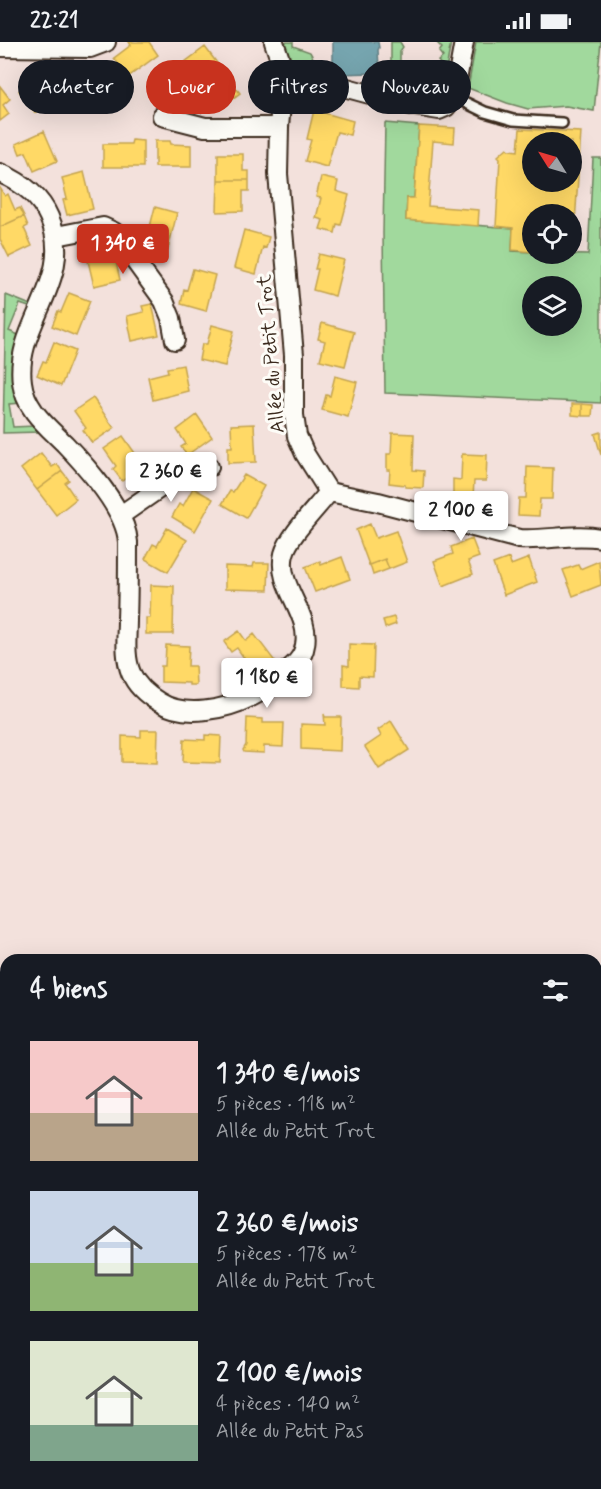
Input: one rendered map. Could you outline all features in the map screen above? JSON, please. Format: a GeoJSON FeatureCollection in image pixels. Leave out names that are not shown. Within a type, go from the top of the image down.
{"type":"FeatureCollection","features":[{"type":"Feature","properties":{"kind":"street"},"geometry":{"type":"LineString","coordinates":[[0,47],[90,48],[105,42]]}},
{"type":"Feature","properties":{"kind":"street","name":"Allée du Petit Trot"},"geometry":{"type":"LineString","coordinates":[[274,42],[280,60]]}},
{"type":"Feature","properties":{"kind":"street"},"geometry":{"type":"LineString","coordinates":[[461,60],[464,42]]}},
{"type":"Feature","properties":{"kind":"street","name":"Allée du Petit Trot"},"geometry":{"type":"LineString","coordinates":[[280,114],[279,192],[294,355],[294,415],[297,436],[305,454],[329,492]]}},
{"type":"Feature","properties":{"kind":"street"},"geometry":{"type":"LineString","coordinates":[[162,116],[206,127],[279,127]]}},
{"type":"Feature","properties":{"kind":"street"},"geometry":{"type":"LineString","coordinates":[[0,173],[23,185],[37,198],[48,213],[56,236],[56,267],[21,361],[22,388],[39,418],[84,465],[121,515],[128,533],[127,649],[131,674],[147,694],[164,705],[182,710],[201,710],[232,704],[253,696],[294,665],[303,653],[306,636],[285,579],[284,554],[291,540],[329,492],[378,502],[519,539],[577,536],[601,538]]}},
{"type":"Feature","properties":{"kind":"street"},"geometry":{"type":"LineString","coordinates":[[56,236],[103,227],[114,232],[164,301],[171,318],[175,340]]}},
{"type":"Feature","properties":{"kind":"street"},"geometry":{"type":"LineString","coordinates":[[121,515],[180,474],[209,467]]}},
{"type":"Feature","properties":{"kind":"lane"},"geometry":{"type":"LineString","coordinates":[[471,105],[513,120],[562,123]]}},
{"type":"Feature","properties":{"kind":"green space"},"geometry":{"type":"Polygon","coordinates":[[[283,42],[293,42],[293,46],[310,52],[314,60],[291,60],[283,42]]]}},
{"type":"Feature","properties":{"kind":"green space"},"geometry":{"type":"Polygon","coordinates":[[[391,42],[400,42],[403,47],[400,51],[400,60],[391,60],[391,42]]]}},
{"type":"Feature","properties":{"kind":"green space"},"geometry":{"type":"Polygon","coordinates":[[[451,42],[448,60],[439,60],[443,57],[439,52],[442,48],[437,43],[451,42]]]}},
{"type":"Feature","properties":{"kind":"green space"},"geometry":{"type":"Polygon","coordinates":[[[476,42],[601,42],[594,111],[566,106],[528,109],[507,103],[471,89],[471,71],[476,42]]]}},
{"type":"Feature","properties":{"kind":"green space"},"geometry":{"type":"Polygon","coordinates":[[[385,123],[419,126],[414,198],[407,198],[406,220],[513,228],[512,251],[522,252],[522,264],[582,264],[582,255],[588,255],[593,158],[601,158],[601,403],[385,393],[383,233],[385,123]]]}},
{"type":"Feature","properties":{"kind":"green space"},"geometry":{"type":"Polygon","coordinates":[[[6,295],[33,306],[32,308],[20,304],[9,331],[21,336],[14,370],[21,403],[9,404],[13,427],[35,426],[40,432],[3,433],[6,295]]]}},
{"type":"Feature","properties":{"kind":"building: Logements"},"geometry":{"type":"Polygon","coordinates":[[[129,42],[149,42],[158,55],[151,60],[146,60],[146,64],[134,73],[134,60],[115,60],[114,58],[131,45],[129,42]]]}},
{"type":"Feature","properties":{"kind":"building: Logements"},"geometry":{"type":"Polygon","coordinates":[[[205,47],[215,60],[188,60],[205,47]]]}},
{"type":"Feature","properties":{"kind":"building: Logements"},"geometry":{"type":"Polygon","coordinates":[[[0,86],[10,99],[3,105],[9,114],[0,121],[0,86]]]}},
{"type":"Feature","properties":{"kind":"building: Logements"},"geometry":{"type":"Polygon","coordinates":[[[313,114],[328,114],[353,121],[350,135],[337,132],[327,167],[305,161],[311,140],[307,139],[313,114]]]}},
{"type":"Feature","properties":{"kind":"building: Logements"},"geometry":{"type":"Polygon","coordinates":[[[419,126],[455,128],[454,143],[433,141],[428,206],[479,210],[478,226],[406,220],[407,198],[414,198],[419,126]]]}},
{"type":"Feature","properties":{"kind":"building: Logements"},"geometry":{"type":"Polygon","coordinates":[[[520,129],[581,132],[522,132],[522,192],[577,192],[576,204],[522,204],[522,251],[512,250],[513,228],[496,226],[500,158],[498,156],[507,148],[518,151],[520,129]]]}},
{"type":"Feature","properties":{"kind":"building: Logements"},"geometry":{"type":"Polygon","coordinates":[[[44,131],[57,161],[34,171],[26,152],[20,154],[16,144],[44,131]]]}},
{"type":"Feature","properties":{"kind":"building: Logements"},"geometry":{"type":"Polygon","coordinates":[[[132,140],[143,141],[143,167],[103,167],[103,144],[131,144],[132,140]]]}},
{"type":"Feature","properties":{"kind":"building: Logements"},"geometry":{"type":"Polygon","coordinates":[[[155,141],[191,145],[191,167],[155,167],[155,141]]]}},
{"type":"Feature","properties":{"kind":"building: Logements"},"geometry":{"type":"Polygon","coordinates":[[[218,154],[243,154],[243,171],[249,171],[249,180],[218,180],[218,154]]]}},
{"type":"Feature","properties":{"kind":"building: Logements"},"geometry":{"type":"Polygon","coordinates":[[[84,172],[93,209],[67,215],[63,200],[67,199],[62,178],[84,172]]]}},
{"type":"Feature","properties":{"kind":"building: Logements"},"geometry":{"type":"Polygon","coordinates":[[[321,177],[338,181],[336,191],[349,195],[341,225],[337,224],[335,233],[320,229],[323,220],[316,218],[321,198],[316,197],[321,177]]]}},
{"type":"Feature","properties":{"kind":"building: Logements"},"geometry":{"type":"Polygon","coordinates":[[[218,180],[249,180],[249,191],[243,191],[243,211],[217,212],[218,180]]]}},
{"type":"Feature","properties":{"kind":"building: Logements"},"geometry":{"type":"Polygon","coordinates":[[[0,188],[5,196],[8,194],[15,210],[20,208],[24,216],[0,227],[0,188]]]}},
{"type":"Feature","properties":{"kind":"building: Logements"},"geometry":{"type":"Polygon","coordinates":[[[155,207],[177,213],[168,249],[142,242],[146,227],[150,227],[155,207]]]}},
{"type":"Feature","properties":{"kind":"building: Logements"},"geometry":{"type":"Polygon","coordinates":[[[24,216],[28,226],[24,228],[32,246],[9,257],[0,239],[0,227],[24,216]]]}},
{"type":"Feature","properties":{"kind":"building: Logements"},"geometry":{"type":"Polygon","coordinates":[[[244,230],[269,237],[266,248],[263,247],[256,274],[234,268],[244,230]]]}},
{"type":"Feature","properties":{"kind":"building: Logements"},"geometry":{"type":"Polygon","coordinates":[[[113,248],[120,280],[94,286],[88,261],[105,257],[103,250],[113,248]]]}},
{"type":"Feature","properties":{"kind":"building: Logements"},"geometry":{"type":"Polygon","coordinates":[[[319,254],[344,260],[335,296],[313,290],[319,254]]]}},
{"type":"Feature","properties":{"kind":"building: Logements"},"geometry":{"type":"Polygon","coordinates":[[[193,269],[215,275],[206,311],[181,304],[184,289],[187,290],[193,269]]]}},
{"type":"Feature","properties":{"kind":"building: Logements"},"geometry":{"type":"Polygon","coordinates":[[[69,293],[90,301],[76,336],[52,326],[69,293]]]}},
{"type":"Feature","properties":{"kind":"building: Logements"},"geometry":{"type":"Polygon","coordinates":[[[152,304],[159,335],[132,341],[127,316],[144,312],[142,306],[152,304]]]}},
{"type":"Feature","properties":{"kind":"building: Logements"},"geometry":{"type":"Polygon","coordinates":[[[322,323],[354,332],[345,366],[320,360],[325,341],[318,339],[322,323]]]}},
{"type":"Feature","properties":{"kind":"building: Logements"},"geometry":{"type":"Polygon","coordinates":[[[212,325],[234,331],[225,366],[199,360],[202,344],[207,344],[212,325]]]}},
{"type":"Feature","properties":{"kind":"building: Logements"},"geometry":{"type":"Polygon","coordinates":[[[54,342],[75,351],[61,386],[37,375],[43,361],[46,362],[54,342]]]}},
{"type":"Feature","properties":{"kind":"building: Logements"},"geometry":{"type":"Polygon","coordinates":[[[183,365],[188,391],[153,400],[148,377],[168,372],[167,368],[183,365]]]}},
{"type":"Feature","properties":{"kind":"building: Logements"},"geometry":{"type":"Polygon","coordinates":[[[335,376],[357,382],[348,417],[322,410],[326,395],[330,396],[335,376]]]}},
{"type":"Feature","properties":{"kind":"building: Logements"},"geometry":{"type":"Polygon","coordinates":[[[93,398],[114,428],[92,443],[83,430],[86,428],[74,411],[93,398]]]}},
{"type":"Feature","properties":{"kind":"building: Logements"},"geometry":{"type":"Polygon","coordinates":[[[572,404],[582,404],[582,416],[572,415],[572,404]]]}},
{"type":"Feature","properties":{"kind":"building: Logements"},"geometry":{"type":"Polygon","coordinates":[[[582,404],[593,405],[592,416],[582,416],[582,404]]]}},
{"type":"Feature","properties":{"kind":"building: Logements"},"geometry":{"type":"Polygon","coordinates":[[[197,415],[212,437],[187,455],[181,447],[186,444],[177,430],[197,415]]]}},
{"type":"Feature","properties":{"kind":"building: Logements"},"geometry":{"type":"Polygon","coordinates":[[[254,424],[256,462],[228,463],[228,447],[232,447],[231,425],[254,424]]]}},
{"type":"Feature","properties":{"kind":"building: Logements"},"geometry":{"type":"Polygon","coordinates":[[[601,432],[601,455],[595,434],[601,432]]]}},
{"type":"Feature","properties":{"kind":"building: Logements"},"geometry":{"type":"Polygon","coordinates":[[[392,433],[414,434],[413,470],[424,471],[423,488],[389,483],[390,470],[387,470],[387,454],[391,454],[392,433]]]}},
{"type":"Feature","properties":{"kind":"building: Logements"},"geometry":{"type":"Polygon","coordinates":[[[123,436],[144,466],[122,481],[113,469],[116,466],[104,449],[123,436]]]}},
{"type":"Feature","properties":{"kind":"building: Logements"},"geometry":{"type":"Polygon","coordinates":[[[41,453],[52,467],[57,464],[62,471],[37,490],[21,469],[41,453]]]}},
{"type":"Feature","properties":{"kind":"building: Logements"},"geometry":{"type":"Polygon","coordinates":[[[462,454],[487,455],[486,481],[474,481],[473,497],[453,497],[453,479],[461,480],[462,454]]]}},
{"type":"Feature","properties":{"kind":"building: Logements"},"geometry":{"type":"Polygon","coordinates":[[[527,467],[553,468],[552,499],[540,499],[539,516],[518,515],[519,498],[526,498],[527,467]]]}},
{"type":"Feature","properties":{"kind":"building: Logements"},"geometry":{"type":"Polygon","coordinates":[[[62,471],[69,480],[65,483],[76,499],[56,515],[37,490],[62,471]]]}},
{"type":"Feature","properties":{"kind":"building: Logements"},"geometry":{"type":"Polygon","coordinates":[[[244,475],[264,486],[246,518],[222,504],[244,475]]]}},
{"type":"Feature","properties":{"kind":"building: Logements"},"geometry":{"type":"Polygon","coordinates":[[[193,488],[213,499],[195,531],[172,517],[179,504],[183,506],[193,488]]]}},
{"type":"Feature","properties":{"kind":"building: Logements"},"geometry":{"type":"Polygon","coordinates":[[[370,524],[376,538],[396,531],[407,562],[389,569],[385,559],[369,565],[356,530],[370,524]]]}},
{"type":"Feature","properties":{"kind":"building: Logements"},"geometry":{"type":"Polygon","coordinates":[[[167,528],[187,540],[168,572],[145,559],[153,544],[157,546],[167,528]]]}},
{"type":"Feature","properties":{"kind":"building: Logements"},"geometry":{"type":"Polygon","coordinates":[[[472,539],[479,557],[468,561],[473,574],[443,586],[434,561],[453,554],[451,547],[472,539]]]}},
{"type":"Feature","properties":{"kind":"building: Logements"},"geometry":{"type":"Polygon","coordinates":[[[342,557],[350,579],[315,592],[305,567],[320,561],[321,565],[342,557]]]}},
{"type":"Feature","properties":{"kind":"building: Logements"},"geometry":{"type":"Polygon","coordinates":[[[509,558],[511,565],[529,558],[537,582],[504,595],[493,564],[509,558]]]}},
{"type":"Feature","properties":{"kind":"building: Logements"},"geometry":{"type":"Polygon","coordinates":[[[385,559],[389,569],[373,575],[370,565],[385,559]]]}},
{"type":"Feature","properties":{"kind":"building: Logements"},"geometry":{"type":"Polygon","coordinates":[[[599,561],[601,585],[573,596],[563,570],[578,565],[580,569],[599,561]]]}},
{"type":"Feature","properties":{"kind":"building: Logements"},"geometry":{"type":"Polygon","coordinates":[[[254,563],[269,563],[268,590],[225,589],[225,566],[253,567],[254,563]]]}},
{"type":"Feature","properties":{"kind":"building: Logements"},"geometry":{"type":"Polygon","coordinates":[[[151,585],[174,586],[173,634],[146,634],[146,618],[150,618],[151,585]]]}},
{"type":"Feature","properties":{"kind":"building: Logements"},"geometry":{"type":"Polygon","coordinates":[[[394,617],[396,624],[385,628],[383,620],[394,617]]]}},
{"type":"Feature","properties":{"kind":"building: Logements"},"geometry":{"type":"Polygon","coordinates":[[[239,631],[246,641],[254,634],[277,664],[255,680],[246,667],[249,665],[237,648],[231,652],[224,642],[239,631]]]}},
{"type":"Feature","properties":{"kind":"building: Logements"},"geometry":{"type":"Polygon","coordinates":[[[349,644],[374,645],[373,677],[359,676],[359,687],[343,686],[343,665],[349,666],[349,644]]]}},
{"type":"Feature","properties":{"kind":"building: Logements"},"geometry":{"type":"Polygon","coordinates":[[[166,645],[189,646],[188,666],[195,666],[196,685],[161,682],[161,666],[165,666],[166,645]]]}},
{"type":"Feature","properties":{"kind":"building: Logements"},"geometry":{"type":"Polygon","coordinates":[[[324,714],[325,717],[341,717],[340,751],[301,749],[301,724],[325,725],[324,714]]]}},
{"type":"Feature","properties":{"kind":"building: Logements"},"geometry":{"type":"Polygon","coordinates":[[[247,718],[263,719],[263,723],[284,723],[283,747],[264,746],[264,753],[244,752],[247,718]]]}},
{"type":"Feature","properties":{"kind":"building: Logements"},"geometry":{"type":"Polygon","coordinates":[[[391,721],[409,750],[379,769],[365,747],[381,736],[378,730],[391,721]]]}},
{"type":"Feature","properties":{"kind":"building: Logements"},"geometry":{"type":"Polygon","coordinates":[[[141,730],[158,730],[157,763],[122,762],[122,736],[141,737],[141,730]]]}},
{"type":"Feature","properties":{"kind":"building: Logements"},"geometry":{"type":"Polygon","coordinates":[[[205,735],[221,736],[220,763],[183,762],[184,739],[205,740],[205,735]]]}},
{"type":"Feature","properties":{"kind":"building: Public"},"geometry":{"type":"Polygon","coordinates":[[[333,42],[378,42],[379,60],[361,60],[361,73],[349,74],[349,60],[333,60],[333,42]]]}}]}
